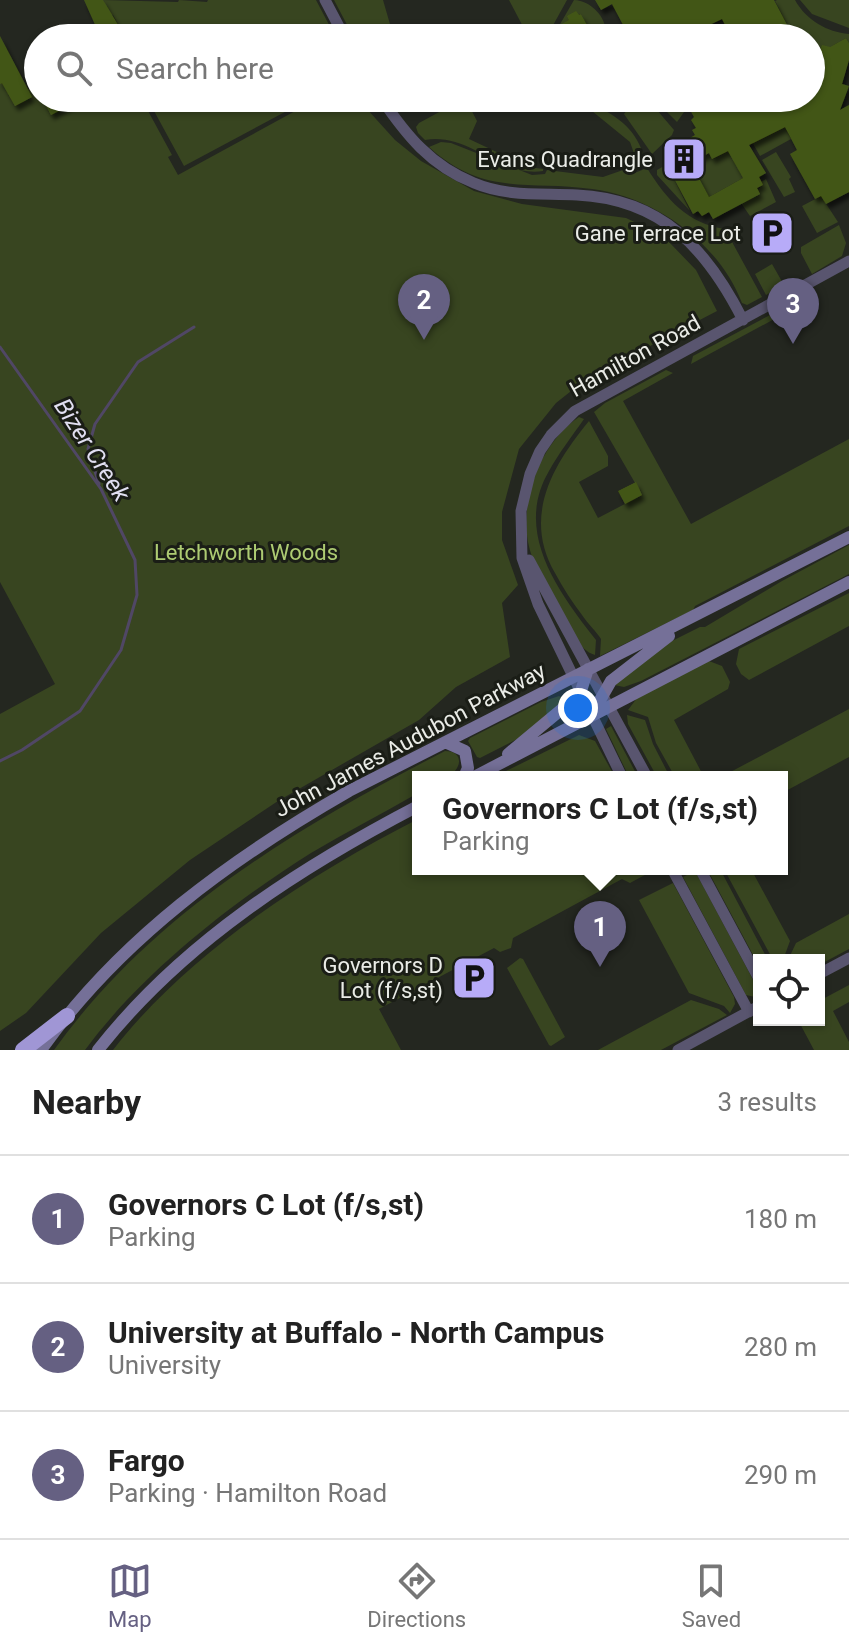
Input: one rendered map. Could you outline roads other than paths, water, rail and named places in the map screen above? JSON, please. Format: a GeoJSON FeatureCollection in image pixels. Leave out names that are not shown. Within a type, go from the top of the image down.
{"type":"FeatureCollection","features":[{"type":"Feature","properties":{"kind":"highway"},"geometry":{"type":"LineString","coordinates":[[23,1050],[67,1016]]}},
{"type":"Feature","properties":{"kind":"main road","name":"John James Audubon Parkway"},"geometry":{"type":"LineString","coordinates":[[41,1050],[67,1016],[143,937],[254,849],[349,791],[849,537]]}},
{"type":"Feature","properties":{"kind":"main road"},"geometry":{"type":"LineString","coordinates":[[486,771],[849,582]]}},
{"type":"Feature","properties":{"kind":"main road"},"geometry":{"type":"LineString","coordinates":[[591,716],[611,681],[697,616]]}},
{"type":"Feature","properties":{"kind":"main road"},"geometry":{"type":"LineString","coordinates":[[490,769],[580,694],[588,669]]}},
{"type":"Feature","properties":{"kind":"main road"},"geometry":{"type":"LineString","coordinates":[[445,742],[465,751],[467,771]]}},
{"type":"Feature","properties":{"kind":"main road"},"geometry":{"type":"LineString","coordinates":[[98,1050],[172,971],[247,908],[317,861],[412,809]]}},
{"type":"Feature","properties":{"kind":"street"},"geometry":{"type":"LineString","coordinates":[[325,0],[338,24]]}},
{"type":"Feature","properties":{"kind":"street"},"geometry":{"type":"LineString","coordinates":[[391,112],[426,154],[465,179],[510,192],[603,198],[633,207],[677,231],[711,265],[743,320]]}},
{"type":"Feature","properties":{"kind":"street","name":"Hamilton Road"},"geometry":{"type":"LineString","coordinates":[[619,771],[529,583],[522,558],[520,522],[525,487],[540,451],[558,427],[585,405],[849,261]]}},
{"type":"Feature","properties":{"kind":"street","name":"Hamilton Road"},"geometry":{"type":"LineString","coordinates":[[522,549],[644,771]]}},
{"type":"Feature","properties":{"kind":"street"},"geometry":{"type":"LineString","coordinates":[[676,875],[753,1007]]}},
{"type":"Feature","properties":{"kind":"street"},"geometry":{"type":"LineString","coordinates":[[703,875],[753,968]]}},
{"type":"Feature","properties":{"kind":"street"},"geometry":{"type":"LineString","coordinates":[[825,971],[849,958]]}},
{"type":"Feature","properties":{"kind":"street"},"geometry":{"type":"LineString","coordinates":[[678,1050],[753,1010]]}},
{"type":"Feature","properties":{"kind":"waterway"},"geometry":{"type":"LineString","coordinates":[[99,484],[88,449],[95,424],[138,362],[194,327]]}},
{"type":"Feature","properties":{"kind":"waterway","name":"Bizer Creek"},"geometry":{"type":"LineString","coordinates":[[0,347],[101,489],[135,560],[137,595],[121,650],[80,711],[0,761]]}},
{"type":"Feature","properties":{"kind":"place","name":"Evans Quadrangle"},"geometry":{"type":"Point","coordinates":[684,159]}},
{"type":"Feature","properties":{"kind":"place","name":"Gane Terrace Lot"},"geometry":{"type":"Point","coordinates":[772,233]}},
{"type":"Feature","properties":{"kind":"place","name":"University at Buffalo - North Campus"},"geometry":{"type":"Point","coordinates":[424,340]}},
{"type":"Feature","properties":{"kind":"place","name":"Fargo"},"geometry":{"type":"Point","coordinates":[793,344]}},
{"type":"Feature","properties":{"kind":"place","name":"Governors C Lot (f/s,st)"},"geometry":{"type":"Point","coordinates":[600,967]}},
{"type":"Feature","properties":{"kind":"place","name":"Governors D Lot (f/s,st)"},"geometry":{"type":"Point","coordinates":[474,978]}},
{"type":"Feature","properties":{"kind":"park label","name":"Letchworth Woods"},"geometry":{"type":"Point","coordinates":[246,552]}}]}
